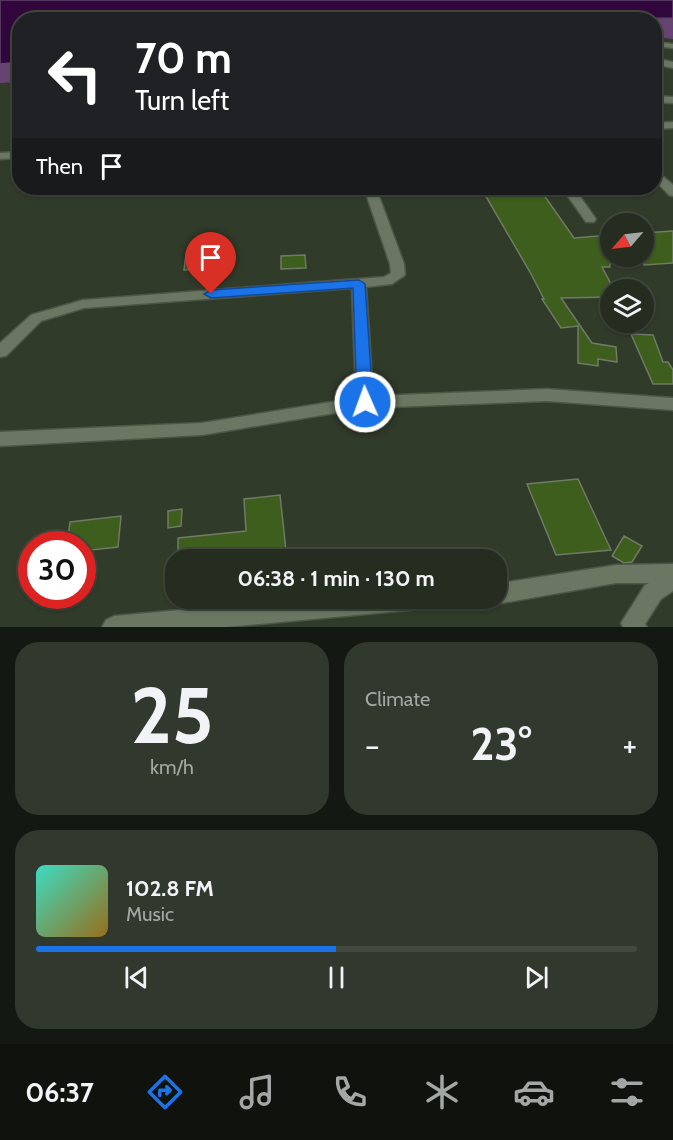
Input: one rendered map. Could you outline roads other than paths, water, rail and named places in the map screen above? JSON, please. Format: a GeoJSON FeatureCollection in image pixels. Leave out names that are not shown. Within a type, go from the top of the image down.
{"type":"FeatureCollection","features":[{"type":"Feature","properties":{"kind":"street"},"geometry":{"type":"LineString","coordinates":[[662,180],[673,192]]}},
{"type":"Feature","properties":{"kind":"street"},"geometry":{"type":"LineString","coordinates":[[0,352],[36,318],[83,304],[387,281],[398,275],[397,264],[372,195]]}},
{"type":"Feature","properties":{"kind":"street"},"geometry":{"type":"LineString","coordinates":[[573,195],[590,219]]}},
{"type":"Feature","properties":{"kind":"street"},"geometry":{"type":"LineString","coordinates":[[359,284],[365,402]]}},
{"type":"Feature","properties":{"kind":"street"},"geometry":{"type":"LineString","coordinates":[[0,440],[202,429],[365,402],[547,395],[673,404]]}},
{"type":"Feature","properties":{"kind":"street"},"geometry":{"type":"LineString","coordinates":[[507,592],[616,574],[673,573]]}},
{"type":"Feature","properties":{"kind":"street"},"geometry":{"type":"LineString","coordinates":[[635,627],[633,623],[653,592],[673,580]]}},
{"type":"Feature","properties":{"kind":"street"},"geometry":{"type":"LineString","coordinates":[[114,627],[310,609]]}}]}
